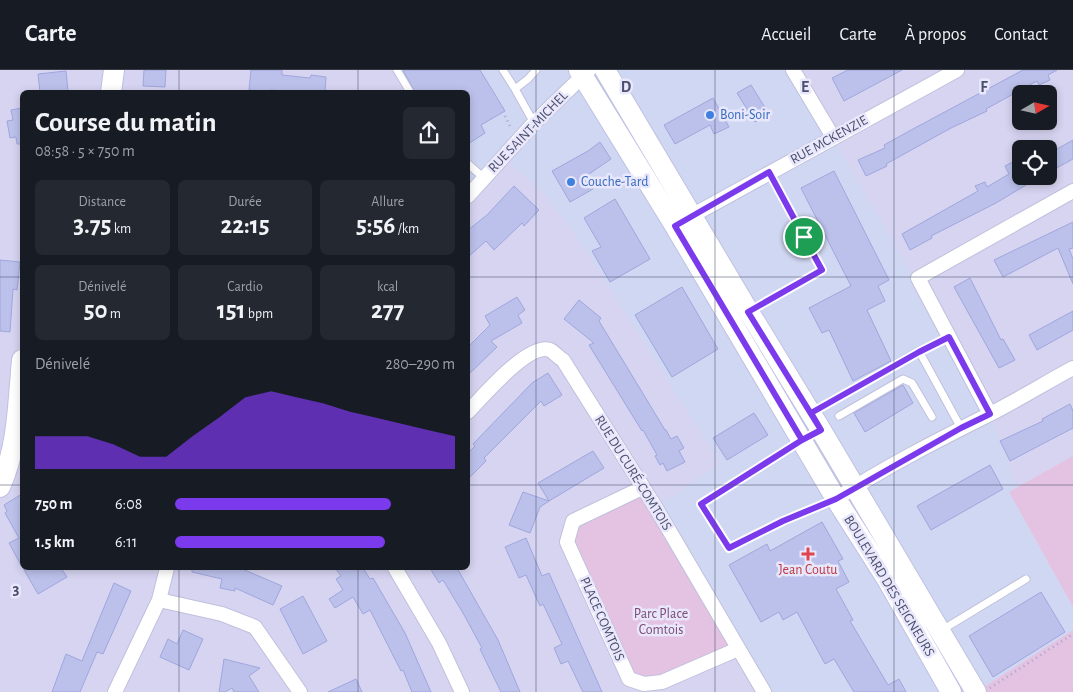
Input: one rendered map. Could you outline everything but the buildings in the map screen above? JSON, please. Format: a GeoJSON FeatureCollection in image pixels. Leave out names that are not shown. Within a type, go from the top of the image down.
{"type":"FeatureCollection","features":[{"type":"Feature","properties":{"kind":"main road"},"geometry":{"type":"LineString","coordinates":[[111,90],[114,70]]}},
{"type":"Feature","properties":{"kind":"main road","name":"BOULEVARD DES SEIGNEURS"},"geometry":{"type":"LineString","coordinates":[[605,70],[748,312],[811,413],[812,435],[836,499],[887,579],[951,692]]}},
{"type":"Feature","properties":{"kind":"main road","name":"BOULEVARD DES SEIGNEURS"},"geometry":{"type":"LineString","coordinates":[[584,72],[675,226],[812,435],[854,487],[939,631],[982,691]]}},
{"type":"Feature","properties":{"kind":"main road"},"geometry":{"type":"LineString","coordinates":[[0,487],[14,446],[20,382]]}},
{"type":"Feature","properties":{"kind":"street"},"geometry":{"type":"LineString","coordinates":[[793,70],[833,137]]}},
{"type":"Feature","properties":{"kind":"street","name":"RUE MCKENZIE"},"geometry":{"type":"LineString","coordinates":[[675,226],[769,172],[957,70]]}},
{"type":"Feature","properties":{"kind":"street","name":"RUE SAINT-MICHEL"},"geometry":{"type":"LineString","coordinates":[[470,194],[584,72]]}},
{"type":"Feature","properties":{"kind":"street"},"geometry":{"type":"LineString","coordinates":[[990,414],[918,278],[1073,191]]}},
{"type":"Feature","properties":{"kind":"street","name":"RUE DU CURÉ-COMTOIS"},"geometry":{"type":"LineString","coordinates":[[470,410],[516,364],[536,350],[550,350],[563,360],[656,508],[764,692]]}},
{"type":"Feature","properties":{"kind":"street"},"geometry":{"type":"LineString","coordinates":[[836,499],[854,487],[1073,368]]}},
{"type":"Feature","properties":{"kind":"street","name":"PLACE COMTOIS"},"geometry":{"type":"LineString","coordinates":[[642,488],[573,521],[567,542],[629,680],[644,684],[662,682],[738,649]]}},
{"type":"Feature","properties":{"kind":"street"},"geometry":{"type":"LineString","coordinates":[[115,692],[159,600],[166,570]]}},
{"type":"Feature","properties":{"kind":"street"},"geometry":{"type":"LineString","coordinates":[[396,570],[439,643],[462,692]]}},
{"type":"Feature","properties":{"kind":"street"},"geometry":{"type":"LineString","coordinates":[[159,600],[222,614],[255,627],[300,692]]}},
{"type":"Feature","properties":{"kind":"lane"},"geometry":{"type":"LineString","coordinates":[[397,70],[409,90]]}},
{"type":"Feature","properties":{"kind":"lane"},"geometry":{"type":"LineString","coordinates":[[503,70],[534,124]]}},
{"type":"Feature","properties":{"kind":"lane"},"geometry":{"type":"LineString","coordinates":[[515,89],[536,70]]}},
{"type":"Feature","properties":{"kind":"lane"},"geometry":{"type":"LineString","coordinates":[[470,166],[484,178]]}},
{"type":"Feature","properties":{"kind":"lane"},"geometry":{"type":"LineString","coordinates":[[748,312],[822,270],[769,172]]}},
{"type":"Feature","properties":{"kind":"lane"},"geometry":{"type":"LineString","coordinates":[[811,413],[949,337]]}},
{"type":"Feature","properties":{"kind":"lane"},"geometry":{"type":"LineString","coordinates":[[919,352],[961,428]]}},
{"type":"Feature","properties":{"kind":"lane"},"geometry":{"type":"LineString","coordinates":[[839,416],[903,379],[912,383],[932,417]]}},
{"type":"Feature","properties":{"kind":"lane"},"geometry":{"type":"LineString","coordinates":[[812,435],[701,504],[729,548],[783,521],[836,499]]}},
{"type":"Feature","properties":{"kind":"lane"},"geometry":{"type":"LineString","coordinates":[[939,631],[1026,579]]}},
{"type":"Feature","properties":{"kind":"path"},"geometry":{"type":"LineString","coordinates":[[982,691],[1073,634]]}},
{"type":"Feature","properties":{"kind":"shaded area"},"geometry":{"type":"Polygon","coordinates":[[[0,70],[1073,70],[1073,457],[1009,492],[1073,607],[1073,630],[976,692],[0,692],[0,70]]]}},
{"type":"Feature","properties":{"kind":"shaded area"},"geometry":{"type":"Polygon","coordinates":[[[393,70],[579,70],[951,692],[764,692],[658,506],[720,463],[583,246],[547,197],[503,156],[473,191],[470,186],[470,90],[407,90],[393,70]]]}},
{"type":"Feature","properties":{"kind":"shaded area"},"geometry":{"type":"Polygon","coordinates":[[[606,70],[793,70],[915,279],[990,414],[1017,487],[1009,492],[1073,607],[1073,630],[976,692],[606,70]]]}},
{"type":"Feature","properties":{"kind":"green space"},"geometry":{"type":"Polygon","coordinates":[[[1073,456],[1073,607],[1009,492],[1073,456]]]}},
{"type":"Feature","properties":{"kind":"green space","name":"Parc Place Comtois"},"geometry":{"type":"Polygon","coordinates":[[[642,488],[738,649],[662,682],[629,679],[567,542],[573,521],[642,488]]]}},
{"type":"Feature","properties":{"kind":"green space"},"geometry":{"type":"Polygon","coordinates":[[[1073,630],[1073,692],[976,692],[1073,630]]]}},
{"type":"Feature","properties":{"kind":"place","name":"Boni-Soir"},"geometry":{"type":"Point","coordinates":[710,115]}},
{"type":"Feature","properties":{"kind":"place","name":"Couche-Tard"},"geometry":{"type":"Point","coordinates":[571,182]}},
{"type":"Feature","properties":{"kind":"place","name":"Jean Coutu"},"geometry":{"type":"Point","coordinates":[808,554]}},
{"type":"Feature","properties":{"kind":"route"},"geometry":{"type":"LineString","coordinates":[[804,237],[769,172],[675,226],[802,440],[821,430],[811,413],[949,337],[990,414],[854,487],[836,499],[783,521],[729,548],[701,504],[821,430],[748,312],[822,270],[804,237]]}}]}
